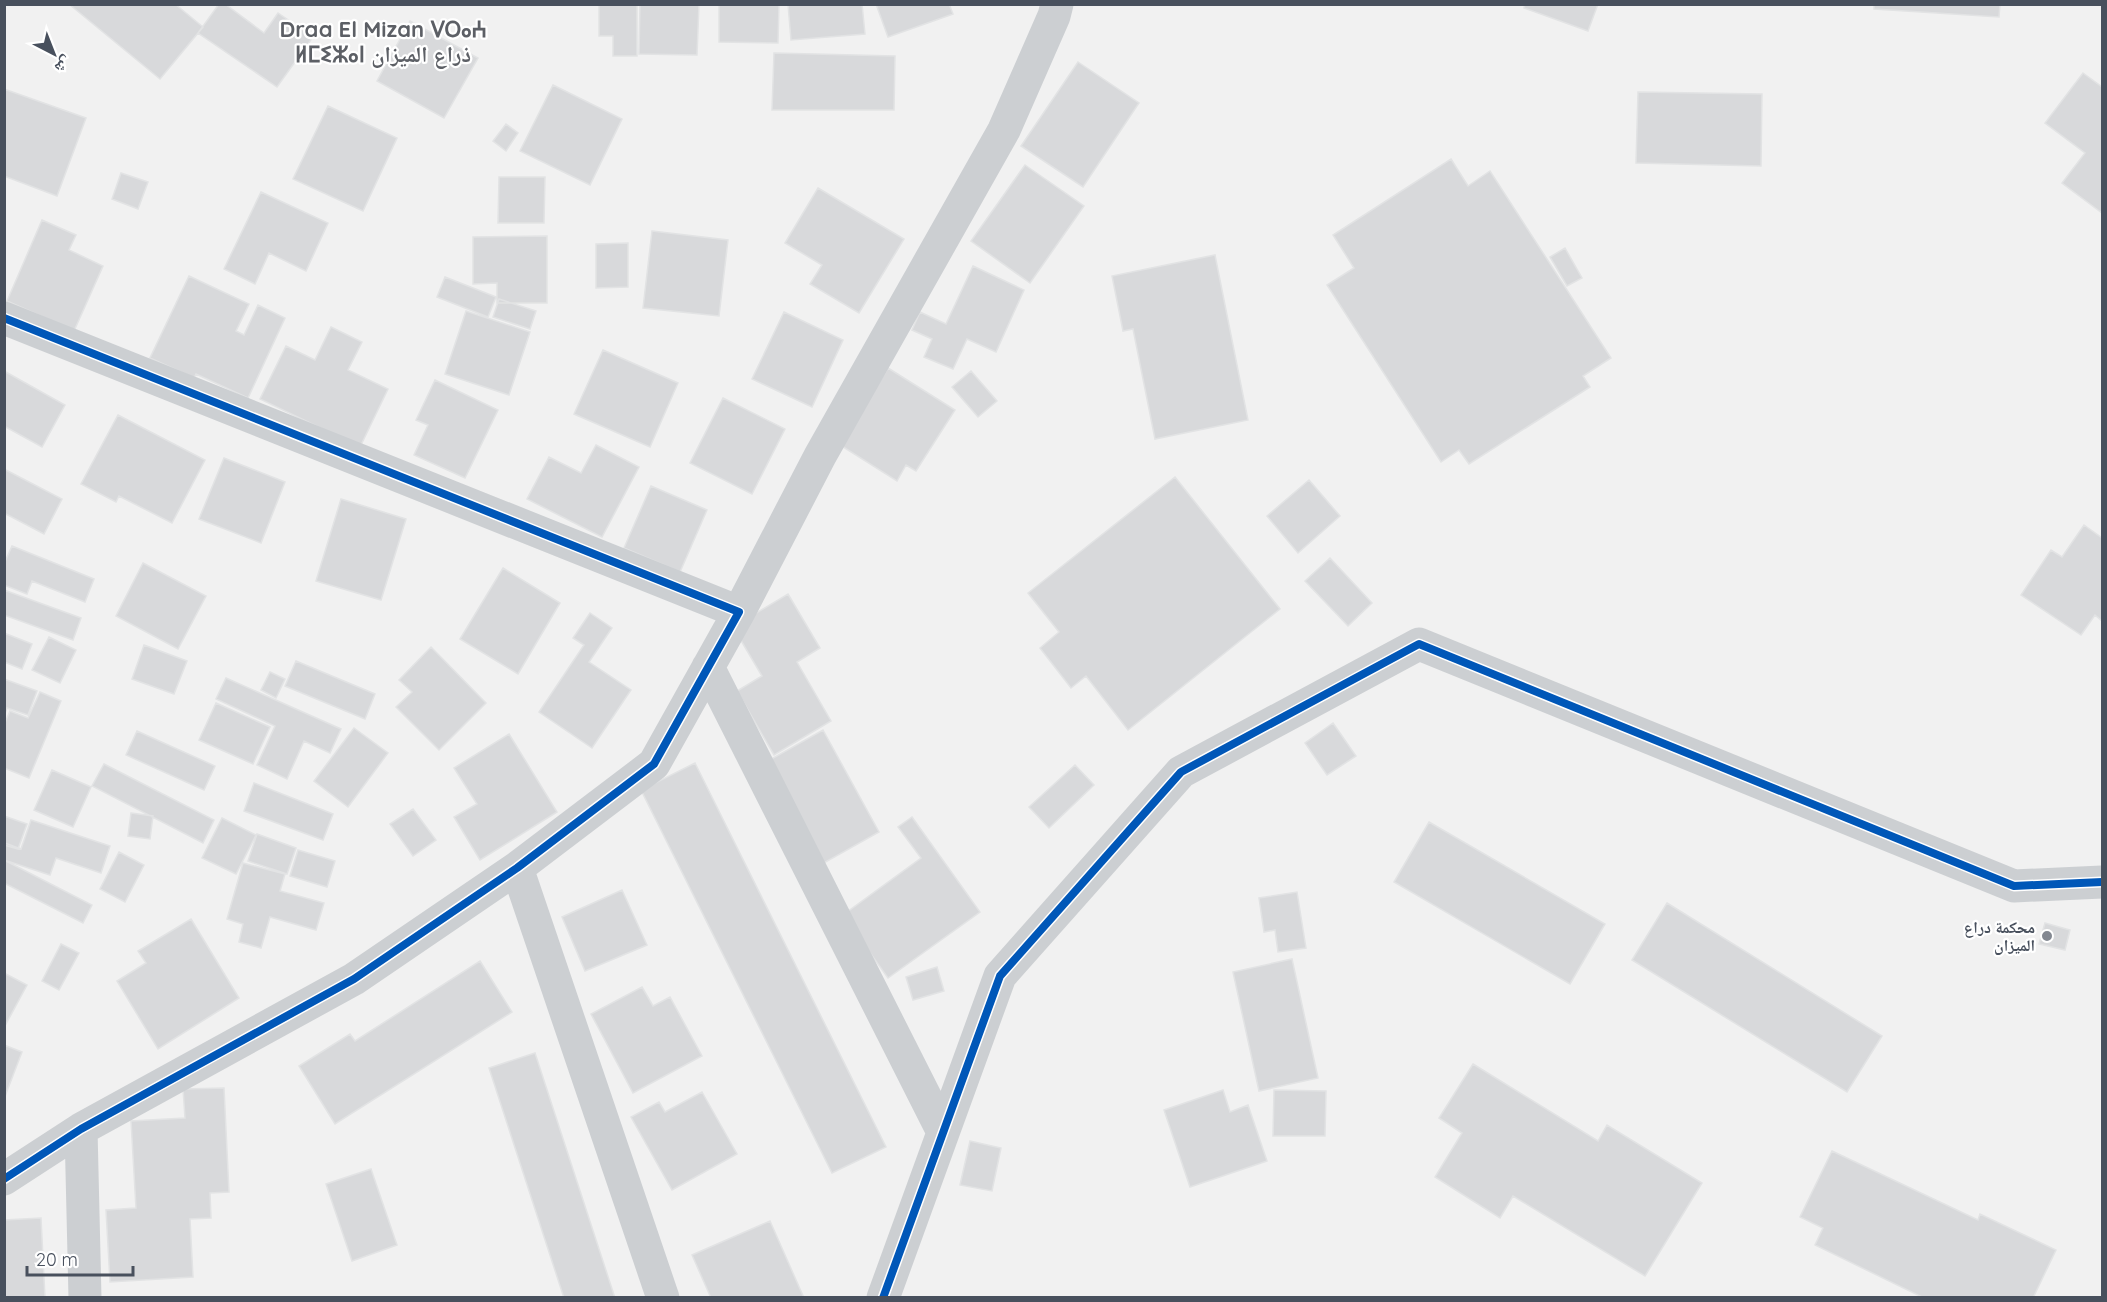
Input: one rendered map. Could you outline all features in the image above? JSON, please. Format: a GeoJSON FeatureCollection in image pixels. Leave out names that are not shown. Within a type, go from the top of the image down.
{"type":"FeatureCollection","features":[{"type":"Feature","properties":{"kind":"street"},"geometry":{"type":"LineString","coordinates":[[4,1179],[81,1129],[354,980],[517,868],[654,764],[739,612],[820,456],[1004,130],[1054,16],[1057,4]]}},
{"type":"Feature","properties":{"kind":"street"},"geometry":{"type":"LineString","coordinates":[[4,318],[739,612]]}},
{"type":"Feature","properties":{"kind":"street"},"geometry":{"type":"LineString","coordinates":[[883,1298],[1000,976],[1181,772],[1419,644],[2014,886],[2103,882]]}},
{"type":"Feature","properties":{"kind":"street"},"geometry":{"type":"LineString","coordinates":[[708,667],[943,1132]]}},
{"type":"Feature","properties":{"kind":"street"},"geometry":{"type":"LineString","coordinates":[[517,868],[663,1298]]}},
{"type":"Feature","properties":{"kind":"street"},"geometry":{"type":"LineString","coordinates":[[81,1129],[85,1298]]}},
{"type":"Feature","properties":{"kind":"building"},"geometry":{"type":"Polygon","coordinates":[[[69,4],[175,4],[203,27],[160,79],[69,4]]]}},
{"type":"Feature","properties":{"kind":"building"},"geometry":{"type":"Polygon","coordinates":[[[219,4],[225,4],[264,33],[278,13],[313,37],[277,87],[198,33],[219,4]]]}},
{"type":"Feature","properties":{"kind":"building"},"geometry":{"type":"Polygon","coordinates":[[[599,4],[637,4],[637,56],[613,56],[613,36],[599,36],[599,4]]]}},
{"type":"Feature","properties":{"kind":"building"},"geometry":{"type":"Polygon","coordinates":[[[640,4],[699,4],[697,55],[639,54],[640,4]]]}},
{"type":"Feature","properties":{"kind":"building"},"geometry":{"type":"Polygon","coordinates":[[[719,4],[779,4],[778,43],[719,42],[719,4]]]}},
{"type":"Feature","properties":{"kind":"building"},"geometry":{"type":"Polygon","coordinates":[[[788,4],[862,4],[865,34],[791,40],[788,4]]]}},
{"type":"Feature","properties":{"kind":"building"},"geometry":{"type":"Polygon","coordinates":[[[876,4],[949,4],[953,14],[888,37],[876,4]]]}},
{"type":"Feature","properties":{"kind":"building"},"geometry":{"type":"Polygon","coordinates":[[[1525,4],[1598,4],[1588,31],[1524,8],[1525,4]]]}},
{"type":"Feature","properties":{"kind":"building"},"geometry":{"type":"Polygon","coordinates":[[[1874,4],[2000,4],[1999,17],[1874,9],[1874,4]]]}},
{"type":"Feature","properties":{"kind":"building"},"geometry":{"type":"Polygon","coordinates":[[[410,21],[478,58],[444,118],[377,81],[410,21]]]}},
{"type":"Feature","properties":{"kind":"building"},"geometry":{"type":"Polygon","coordinates":[[[774,53],[895,56],[894,110],[772,110],[774,53]]]}},
{"type":"Feature","properties":{"kind":"building"},"geometry":{"type":"Polygon","coordinates":[[[1078,62],[1139,103],[1083,187],[1021,146],[1078,62]]]}},
{"type":"Feature","properties":{"kind":"building"},"geometry":{"type":"Polygon","coordinates":[[[2083,73],[2102,87],[2102,213],[2062,183],[2085,153],[2045,123],[2083,73]]]}},
{"type":"Feature","properties":{"kind":"building"},"geometry":{"type":"Polygon","coordinates":[[[553,85],[622,119],[590,185],[520,151],[553,85]]]}},
{"type":"Feature","properties":{"kind":"building"},"geometry":{"type":"Polygon","coordinates":[[[4,89],[86,118],[57,196],[4,176],[4,89]]]}},
{"type":"Feature","properties":{"kind":"building"},"geometry":{"type":"Polygon","coordinates":[[[1638,92],[1762,94],[1761,166],[1636,163],[1638,92]]]}},
{"type":"Feature","properties":{"kind":"building"},"geometry":{"type":"Polygon","coordinates":[[[328,106],[397,138],[363,211],[293,179],[328,106]]]}},
{"type":"Feature","properties":{"kind":"building"},"geometry":{"type":"Polygon","coordinates":[[[506,124],[518,133],[506,151],[493,141],[506,124]]]}},
{"type":"Feature","properties":{"kind":"building"},"geometry":{"type":"Polygon","coordinates":[[[1451,159],[1468,186],[1490,171],[1611,358],[1583,376],[1590,387],[1469,464],[1459,450],[1441,462],[1327,285],[1354,268],[1333,235],[1451,159]]]}},
{"type":"Feature","properties":{"kind":"building"},"geometry":{"type":"Polygon","coordinates":[[[1025,165],[1084,206],[1030,283],[971,241],[1025,165]]]}},
{"type":"Feature","properties":{"kind":"building"},"geometry":{"type":"Polygon","coordinates":[[[121,173],[148,182],[138,209],[112,199],[121,173]]]}},
{"type":"Feature","properties":{"kind":"building"},"geometry":{"type":"Polygon","coordinates":[[[499,177],[545,177],[544,223],[498,223],[499,177]]]}},
{"type":"Feature","properties":{"kind":"building"},"geometry":{"type":"Polygon","coordinates":[[[818,188],[904,239],[859,313],[810,284],[822,265],[785,243],[818,188]]]}},
{"type":"Feature","properties":{"kind":"building"},"geometry":{"type":"Polygon","coordinates":[[[261,192],[328,223],[306,271],[269,253],[255,284],[224,269],[261,192]]]}},
{"type":"Feature","properties":{"kind":"building"},"geometry":{"type":"Polygon","coordinates":[[[42,220],[76,235],[69,250],[103,266],[74,331],[7,301],[42,220]]]}},
{"type":"Feature","properties":{"kind":"building"},"geometry":{"type":"Polygon","coordinates":[[[652,231],[728,240],[719,316],[643,308],[652,231]]]}},
{"type":"Feature","properties":{"kind":"building"},"geometry":{"type":"Polygon","coordinates":[[[547,236],[547,303],[497,303],[497,283],[473,284],[473,237],[547,236]]]}},
{"type":"Feature","properties":{"kind":"building"},"geometry":{"type":"Polygon","coordinates":[[[628,243],[628,287],[596,288],[596,244],[628,243]]]}},
{"type":"Feature","properties":{"kind":"building"},"geometry":{"type":"Polygon","coordinates":[[[1565,248],[1582,278],[1567,286],[1550,257],[1565,248]]]}},
{"type":"Feature","properties":{"kind":"building"},"geometry":{"type":"Polygon","coordinates":[[[1215,255],[1248,420],[1155,439],[1133,329],[1123,331],[1112,276],[1215,255]]]}},
{"type":"Feature","properties":{"kind":"building"},"geometry":{"type":"Polygon","coordinates":[[[973,266],[1024,290],[996,352],[967,339],[953,369],[924,357],[932,339],[912,330],[920,312],[946,324],[973,266]]]}},
{"type":"Feature","properties":{"kind":"building"},"geometry":{"type":"Polygon","coordinates":[[[189,276],[249,304],[236,331],[244,335],[258,305],[285,318],[248,398],[196,374],[194,378],[150,358],[189,276]]]}},
{"type":"Feature","properties":{"kind":"building"},"geometry":{"type":"Polygon","coordinates":[[[445,277],[496,297],[488,317],[437,297],[445,277]]]}},
{"type":"Feature","properties":{"kind":"building"},"geometry":{"type":"Polygon","coordinates":[[[499,299],[536,311],[530,329],[493,317],[499,299]]]}},
{"type":"Feature","properties":{"kind":"building"},"geometry":{"type":"Polygon","coordinates":[[[466,311],[530,332],[509,395],[445,374],[466,311]]]}},
{"type":"Feature","properties":{"kind":"building"},"geometry":{"type":"Polygon","coordinates":[[[784,312],[843,340],[812,407],[752,379],[784,312]]]}},
{"type":"Feature","properties":{"kind":"building"},"geometry":{"type":"Polygon","coordinates":[[[331,327],[362,342],[348,370],[388,389],[360,447],[260,399],[286,346],[315,360],[331,327]]]}},
{"type":"Feature","properties":{"kind":"building"},"geometry":{"type":"Polygon","coordinates":[[[603,350],[678,383],[650,447],[574,414],[603,350]]]}},
{"type":"Feature","properties":{"kind":"building"},"geometry":{"type":"Polygon","coordinates":[[[888,368],[955,410],[916,471],[906,465],[897,481],[840,445],[888,368]]]}},
{"type":"Feature","properties":{"kind":"building"},"geometry":{"type":"Polygon","coordinates":[[[4,371],[65,405],[42,447],[4,426],[4,371]]]}},
{"type":"Feature","properties":{"kind":"building"},"geometry":{"type":"Polygon","coordinates":[[[971,371],[997,401],[978,417],[952,387],[971,371]]]}},
{"type":"Feature","properties":{"kind":"building"},"geometry":{"type":"Polygon","coordinates":[[[435,380],[498,410],[465,478],[414,455],[428,425],[416,420],[435,380]]]}},
{"type":"Feature","properties":{"kind":"building"},"geometry":{"type":"Polygon","coordinates":[[[723,398],[785,429],[752,494],[690,463],[723,398]]]}},
{"type":"Feature","properties":{"kind":"building"},"geometry":{"type":"Polygon","coordinates":[[[118,415],[205,460],[172,523],[119,496],[116,502],[81,484],[118,415]]]}},
{"type":"Feature","properties":{"kind":"building"},"geometry":{"type":"Polygon","coordinates":[[[596,445],[639,467],[602,537],[527,499],[549,457],[581,473],[596,445]]]}},
{"type":"Feature","properties":{"kind":"building"},"geometry":{"type":"Polygon","coordinates":[[[224,458],[285,482],[261,543],[199,519],[224,458]]]}},
{"type":"Feature","properties":{"kind":"building"},"geometry":{"type":"Polygon","coordinates":[[[4,469],[62,499],[44,534],[4,513],[4,469]]]}},
{"type":"Feature","properties":{"kind":"building"},"geometry":{"type":"Polygon","coordinates":[[[1175,477],[1280,609],[1128,730],[1086,676],[1071,688],[1040,648],[1059,632],[1028,593],[1175,477]]]}},
{"type":"Feature","properties":{"kind":"building"},"geometry":{"type":"Polygon","coordinates":[[[1309,480],[1340,516],[1298,553],[1267,516],[1309,480]]]}},
{"type":"Feature","properties":{"kind":"building"},"geometry":{"type":"Polygon","coordinates":[[[651,486],[707,510],[680,572],[624,548],[651,486]]]}},
{"type":"Feature","properties":{"kind":"building"},"geometry":{"type":"Polygon","coordinates":[[[341,499],[406,519],[381,600],[316,581],[341,499]]]}},
{"type":"Feature","properties":{"kind":"building"},"geometry":{"type":"Polygon","coordinates":[[[2084,525],[2102,538],[2102,621],[2095,615],[2081,635],[2021,595],[2051,550],[2062,557],[2084,525]]]}},
{"type":"Feature","properties":{"kind":"building"},"geometry":{"type":"Polygon","coordinates":[[[12,546],[94,579],[85,602],[32,581],[27,594],[4,585],[4,564],[12,546]]]}},
{"type":"Feature","properties":{"kind":"building"},"geometry":{"type":"Polygon","coordinates":[[[1330,558],[1372,603],[1348,626],[1305,581],[1330,558]]]}},
{"type":"Feature","properties":{"kind":"building"},"geometry":{"type":"Polygon","coordinates":[[[143,563],[206,596],[178,649],[116,616],[143,563]]]}},
{"type":"Feature","properties":{"kind":"building"},"geometry":{"type":"Polygon","coordinates":[[[503,568],[560,603],[518,674],[460,639],[503,568]]]}},
{"type":"Feature","properties":{"kind":"building"},"geometry":{"type":"Polygon","coordinates":[[[4,590],[81,618],[73,640],[4,615],[4,590]]]}},
{"type":"Feature","properties":{"kind":"building"},"geometry":{"type":"Polygon","coordinates":[[[788,594],[820,648],[797,662],[831,721],[774,755],[737,691],[762,676],[733,627],[788,594]]]}},
{"type":"Feature","properties":{"kind":"building"},"geometry":{"type":"Polygon","coordinates":[[[590,613],[612,628],[589,662],[631,690],[592,748],[539,712],[584,645],[573,638],[590,613]]]}},
{"type":"Feature","properties":{"kind":"building"},"geometry":{"type":"Polygon","coordinates":[[[4,633],[32,644],[22,669],[4,662],[4,633]]]}},
{"type":"Feature","properties":{"kind":"building"},"geometry":{"type":"Polygon","coordinates":[[[49,637],[76,650],[60,683],[32,670],[49,637]]]}},
{"type":"Feature","properties":{"kind":"building"},"geometry":{"type":"Polygon","coordinates":[[[144,645],[187,661],[174,694],[132,679],[144,645]]]}},
{"type":"Feature","properties":{"kind":"building"},"geometry":{"type":"Polygon","coordinates":[[[431,647],[486,703],[439,750],[396,707],[412,692],[399,680],[431,647]]]}},
{"type":"Feature","properties":{"kind":"building"},"geometry":{"type":"Polygon","coordinates":[[[296,661],[375,694],[365,719],[285,686],[296,661]]]}},
{"type":"Feature","properties":{"kind":"building"},"geometry":{"type":"Polygon","coordinates":[[[270,672],[285,679],[276,698],[261,690],[270,672]]]}},
{"type":"Feature","properties":{"kind":"building"},"geometry":{"type":"Polygon","coordinates":[[[226,678],[341,729],[330,753],[304,741],[287,779],[257,765],[275,726],[216,699],[226,678]]]}},
{"type":"Feature","properties":{"kind":"building"},"geometry":{"type":"Polygon","coordinates":[[[4,679],[37,691],[28,715],[7,708],[4,716],[4,679]]]}},
{"type":"Feature","properties":{"kind":"building"},"geometry":{"type":"Polygon","coordinates":[[[40,692],[61,701],[29,778],[4,768],[4,725],[10,711],[28,718],[40,692]]]}},
{"type":"Feature","properties":{"kind":"building"},"geometry":{"type":"Polygon","coordinates":[[[216,703],[270,727],[253,764],[199,740],[216,703]]]}},
{"type":"Feature","properties":{"kind":"building"},"geometry":{"type":"Polygon","coordinates":[[[1333,723],[1356,756],[1327,775],[1305,743],[1333,723]]]}},
{"type":"Feature","properties":{"kind":"building"},"geometry":{"type":"Polygon","coordinates":[[[354,728],[388,753],[348,807],[314,781],[354,728]]]}},
{"type":"Feature","properties":{"kind":"building"},"geometry":{"type":"Polygon","coordinates":[[[823,730],[879,832],[822,864],[766,762],[823,730]]]}},
{"type":"Feature","properties":{"kind":"building"},"geometry":{"type":"Polygon","coordinates":[[[137,731],[215,766],[204,790],[126,755],[137,731]]]}},
{"type":"Feature","properties":{"kind":"building"},"geometry":{"type":"Polygon","coordinates":[[[509,734],[557,812],[480,860],[454,817],[477,804],[454,768],[509,734]]]}},
{"type":"Feature","properties":{"kind":"building"},"geometry":{"type":"Polygon","coordinates":[[[695,763],[886,1147],[832,1173],[641,790],[695,763]]]}},
{"type":"Feature","properties":{"kind":"building"},"geometry":{"type":"Polygon","coordinates":[[[104,764],[214,820],[203,843],[92,786],[104,764]]]}},
{"type":"Feature","properties":{"kind":"building"},"geometry":{"type":"Polygon","coordinates":[[[1075,765],[1094,785],[1049,828],[1029,807],[1075,765]]]}},
{"type":"Feature","properties":{"kind":"building"},"geometry":{"type":"Polygon","coordinates":[[[52,770],[91,787],[73,827],[34,810],[52,770]]]}},
{"type":"Feature","properties":{"kind":"building"},"geometry":{"type":"Polygon","coordinates":[[[254,783],[333,814],[323,840],[244,811],[254,783]]]}},
{"type":"Feature","properties":{"kind":"building"},"geometry":{"type":"Polygon","coordinates":[[[413,809],[436,840],[413,856],[390,824],[413,809]]]}},
{"type":"Feature","properties":{"kind":"building"},"geometry":{"type":"Polygon","coordinates":[[[131,813],[153,816],[150,839],[128,836],[131,813]]]}},
{"type":"Feature","properties":{"kind":"building"},"geometry":{"type":"Polygon","coordinates":[[[4,816],[27,824],[18,849],[4,845],[4,816]]]}},
{"type":"Feature","properties":{"kind":"building"},"geometry":{"type":"Polygon","coordinates":[[[912,817],[980,912],[888,978],[843,915],[921,858],[898,827],[912,817]]]}},
{"type":"Feature","properties":{"kind":"building"},"geometry":{"type":"Polygon","coordinates":[[[222,818],[256,835],[236,874],[202,858],[222,818]]]}},
{"type":"Feature","properties":{"kind":"building"},"geometry":{"type":"Polygon","coordinates":[[[31,820],[110,846],[101,873],[56,858],[50,875],[4,860],[5,843],[21,849],[31,820]]]}},
{"type":"Feature","properties":{"kind":"building"},"geometry":{"type":"Polygon","coordinates":[[[1429,822],[1605,924],[1570,984],[1394,882],[1429,822]]]}},
{"type":"Feature","properties":{"kind":"building"},"geometry":{"type":"Polygon","coordinates":[[[257,834],[296,848],[287,874],[248,861],[257,834]]]}},
{"type":"Feature","properties":{"kind":"building"},"geometry":{"type":"Polygon","coordinates":[[[298,850],[335,861],[327,887],[290,876],[298,850]]]}},
{"type":"Feature","properties":{"kind":"building"},"geometry":{"type":"Polygon","coordinates":[[[119,852],[144,865],[125,902],[100,889],[119,852]]]}},
{"type":"Feature","properties":{"kind":"building"},"geometry":{"type":"Polygon","coordinates":[[[4,860],[92,905],[83,923],[4,883],[4,860]]]}},
{"type":"Feature","properties":{"kind":"building"},"geometry":{"type":"Polygon","coordinates":[[[243,863],[285,874],[280,891],[324,903],[316,930],[270,917],[261,948],[239,942],[243,924],[227,919],[243,863]]]}},
{"type":"Feature","properties":{"kind":"building"},"geometry":{"type":"Polygon","coordinates":[[[622,890],[647,945],[585,971],[562,917],[622,890]]]}},
{"type":"Feature","properties":{"kind":"building"},"geometry":{"type":"Polygon","coordinates":[[[1297,892],[1306,948],[1278,952],[1275,930],[1264,932],[1259,898],[1297,892]]]}},
{"type":"Feature","properties":{"kind":"building"},"geometry":{"type":"Polygon","coordinates":[[[1667,903],[1882,1036],[1847,1092],[1632,960],[1667,903]]]}},
{"type":"Feature","properties":{"kind":"building"},"geometry":{"type":"Polygon","coordinates":[[[191,919],[239,998],[158,1049],[117,981],[146,963],[138,951],[191,919]]]}},
{"type":"Feature","properties":{"kind":"building"},"geometry":{"type":"Polygon","coordinates":[[[2045,923],[2070,930],[2065,950],[2039,944],[2045,923]]]}},
{"type":"Feature","properties":{"kind":"building"},"geometry":{"type":"Polygon","coordinates":[[[61,944],[79,953],[59,990],[42,981],[61,944]]]}},
{"type":"Feature","properties":{"kind":"building"},"geometry":{"type":"Polygon","coordinates":[[[1292,959],[1318,1078],[1259,1091],[1233,972],[1292,959]]]}},
{"type":"Feature","properties":{"kind":"building"},"geometry":{"type":"Polygon","coordinates":[[[480,961],[512,1012],[335,1124],[299,1066],[350,1034],[355,1041],[480,961]]]}},
{"type":"Feature","properties":{"kind":"building"},"geometry":{"type":"Polygon","coordinates":[[[937,967],[944,991],[913,1000],[906,977],[937,967]]]}},
{"type":"Feature","properties":{"kind":"building"},"geometry":{"type":"Polygon","coordinates":[[[4,973],[27,985],[6,1024],[4,1023],[4,973]]]}},
{"type":"Feature","properties":{"kind":"building"},"geometry":{"type":"Polygon","coordinates":[[[642,987],[653,1006],[670,997],[702,1056],[633,1093],[591,1014],[642,987]]]}},
{"type":"Feature","properties":{"kind":"building"},"geometry":{"type":"Polygon","coordinates":[[[4,1045],[22,1052],[4,1099],[4,1045]]]}},
{"type":"Feature","properties":{"kind":"building"},"geometry":{"type":"Polygon","coordinates":[[[535,1053],[615,1298],[564,1298],[489,1068],[535,1053]]]}},
{"type":"Feature","properties":{"kind":"building"},"geometry":{"type":"Polygon","coordinates":[[[1473,1064],[1598,1141],[1607,1125],[1702,1183],[1645,1276],[1513,1196],[1500,1218],[1435,1177],[1462,1133],[1439,1118],[1473,1064]]]}},
{"type":"Feature","properties":{"kind":"building"},"geometry":{"type":"Polygon","coordinates":[[[224,1088],[229,1192],[210,1193],[211,1218],[190,1219],[193,1277],[110,1282],[106,1210],[136,1208],[131,1121],[185,1118],[183,1089],[224,1088]]]}},
{"type":"Feature","properties":{"kind":"building"},"geometry":{"type":"Polygon","coordinates":[[[1223,1090],[1230,1112],[1248,1105],[1267,1161],[1190,1187],[1164,1110],[1223,1090]]]}},
{"type":"Feature","properties":{"kind":"building"},"geometry":{"type":"Polygon","coordinates":[[[1274,1090],[1326,1091],[1325,1136],[1273,1136],[1274,1090]]]}},
{"type":"Feature","properties":{"kind":"building"},"geometry":{"type":"Polygon","coordinates":[[[702,1092],[737,1154],[672,1190],[631,1117],[659,1102],[665,1112],[702,1092]]]}},
{"type":"Feature","properties":{"kind":"building"},"geometry":{"type":"Polygon","coordinates":[[[970,1141],[1001,1148],[992,1191],[960,1185],[970,1141]]]}},
{"type":"Feature","properties":{"kind":"building"},"geometry":{"type":"Polygon","coordinates":[[[1832,1151],[1978,1220],[1980,1214],[2056,1250],[2033,1298],[1924,1298],[1815,1245],[1823,1228],[1800,1217],[1832,1151]]]}},
{"type":"Feature","properties":{"kind":"building"},"geometry":{"type":"Polygon","coordinates":[[[371,1169],[397,1245],[352,1261],[326,1184],[371,1169]]]}},
{"type":"Feature","properties":{"kind":"building"},"geometry":{"type":"Polygon","coordinates":[[[41,1218],[45,1298],[4,1298],[4,1220],[41,1218]]]}},
{"type":"Feature","properties":{"kind":"building"},"geometry":{"type":"Polygon","coordinates":[[[770,1221],[804,1298],[711,1298],[692,1255],[770,1221]]]}},
{"type":"Feature","properties":{"kind":"cycle path"},"geometry":{"type":"LineString","coordinates":[[4,318],[739,612],[654,764],[517,868],[354,979],[81,1129],[4,1179]]}},
{"type":"Feature","properties":{"kind":"cycle path"},"geometry":{"type":"LineString","coordinates":[[883,1298],[1000,976],[1181,772],[1419,644],[2014,886],[2102,882]]}},
{"type":"Feature","properties":{"kind":"place","name":"محكمة دراع الميزان"},"geometry":{"type":"Point","coordinates":[2047,936]}},
{"type":"Feature","properties":{"kind":"district","name":"Draa El Mizan ⴸⵔⴰⵄ ⵍⵎⵉⵣⴰⵏ ذراع الميزان"},"geometry":{"type":"Point","coordinates":[383,42]}}]}
